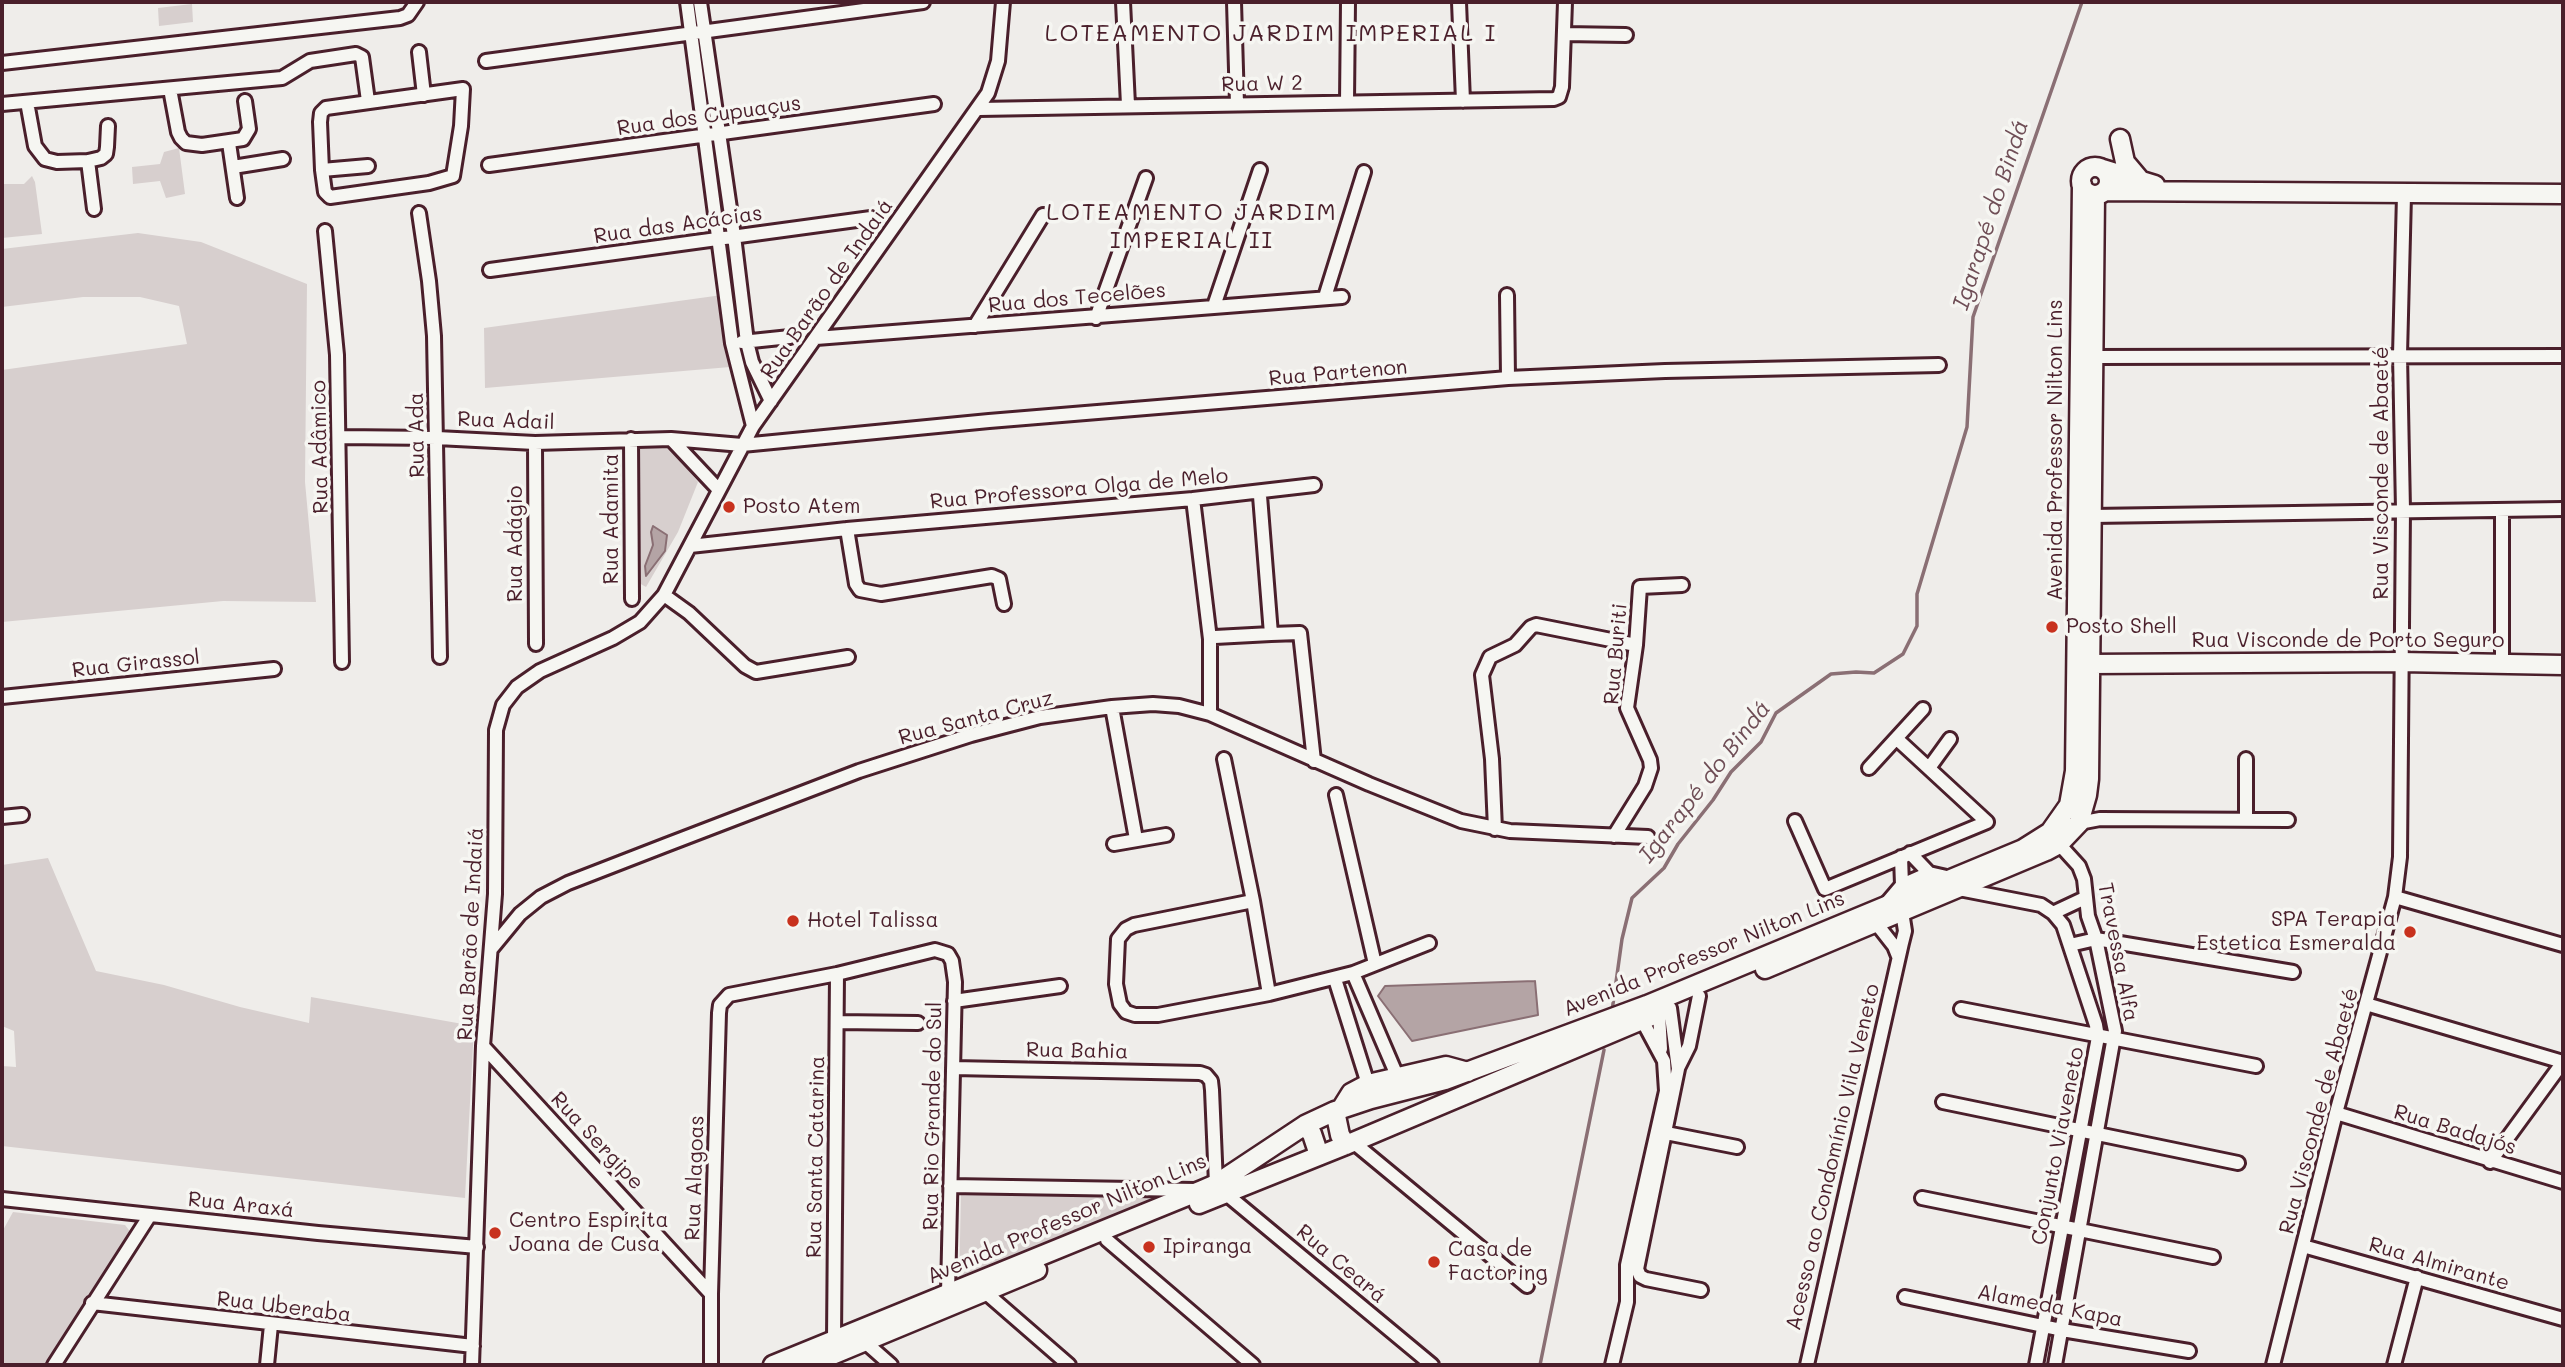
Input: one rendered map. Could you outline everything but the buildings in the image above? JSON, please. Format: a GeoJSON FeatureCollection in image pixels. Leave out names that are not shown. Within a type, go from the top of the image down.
{"type":"FeatureCollection","features":[{"type":"Feature","properties":{"kind":"main road"},"geometry":{"type":"LineString","coordinates":[[2120,139],[2125,162],[2141,181]]}},
{"type":"Feature","properties":{"kind":"main road"},"geometry":{"type":"LineString","coordinates":[[2172,191],[2093,167],[2083,174],[2094,190],[2404,195],[2563,194]]}},
{"type":"Feature","properties":{"kind":"main road","name":"Avenida Professor Nilton Lins"},"geometry":{"type":"LineString","coordinates":[[773,1365],[1214,1189],[1350,1143],[1885,905],[1956,883],[2059,844],[2078,822],[2089,779],[2094,190]]}},
{"type":"Feature","properties":{"kind":"main road","name":"Avenida Professor Nilton Lins"},"geometry":{"type":"LineString","coordinates":[[1620,1022],[1642,1020],[1902,912],[2023,849],[2050,832],[2068,805],[2073,789],[2077,716],[2094,190]]}},
{"type":"Feature","properties":{"kind":"main road","name":"Rua Visconde de Porto Seguro"},"geometry":{"type":"LineString","coordinates":[[2091,664],[2402,662],[2563,665]]}},
{"type":"Feature","properties":{"kind":"main road","name":"Avenida Professor Nilton Lins"},"geometry":{"type":"LineString","coordinates":[[807,1365],[1107,1240],[1214,1189],[1305,1125],[1338,1110],[1598,1031]]}},
{"type":"Feature","properties":{"kind":"main road"},"geometry":{"type":"LineString","coordinates":[[1350,1143],[1340,1135],[1338,1110],[1351,1093],[1368,1084],[1446,1066],[1468,1072]]}},
{"type":"Feature","properties":{"kind":"main road"},"geometry":{"type":"LineString","coordinates":[[1305,1125],[1312,1134],[1319,1155]]}},
{"type":"Feature","properties":{"kind":"street"},"geometry":{"type":"LineString","coordinates":[[2,63],[400,18],[408,15],[417,2]]}},
{"type":"Feature","properties":{"kind":"street"},"geometry":{"type":"LineString","coordinates":[[687,2],[698,33],[720,135],[747,342],[752,362],[771,401]]}},
{"type":"Feature","properties":{"kind":"street"},"geometry":{"type":"LineString","coordinates":[[700,2],[698,33],[705,136],[732,343],[753,426]]}},
{"type":"Feature","properties":{"kind":"street"},"geometry":{"type":"LineString","coordinates":[[486,61],[923,2]]}},
{"type":"Feature","properties":{"kind":"street","name":"Rua Barão de Indaiá"},"geometry":{"type":"LineString","coordinates":[[472,1365],[483,1046],[496,835],[496,730],[503,705],[517,687],[540,671],[613,638],[640,622],[664,595],[753,426],[979,109],[994,79],[1003,2]]}},
{"type":"Feature","properties":{"kind":"street"},"geometry":{"type":"LineString","coordinates":[[1123,2],[1128,105]]}},
{"type":"Feature","properties":{"kind":"street"},"geometry":{"type":"LineString","coordinates":[[1234,2],[1237,104]]}},
{"type":"Feature","properties":{"kind":"street"},"geometry":{"type":"LineString","coordinates":[[1347,102],[1348,2]]}},
{"type":"Feature","properties":{"kind":"street"},"geometry":{"type":"LineString","coordinates":[[1459,2],[1463,101]]}},
{"type":"Feature","properties":{"kind":"street"},"geometry":{"type":"LineString","coordinates":[[1565,2],[1564,34],[1626,35]]}},
{"type":"Feature","properties":{"kind":"street","name":"Rua W 2"},"geometry":{"type":"LineString","coordinates":[[979,109],[1544,100],[1559,97],[1561,93],[1564,34]]}},
{"type":"Feature","properties":{"kind":"street"},"geometry":{"type":"LineString","coordinates":[[419,52],[424,95]]}},
{"type":"Feature","properties":{"kind":"street"},"geometry":{"type":"LineString","coordinates":[[2,104],[282,78],[310,61],[356,54],[362,57],[368,102]]}},
{"type":"Feature","properties":{"kind":"street"},"geometry":{"type":"LineString","coordinates":[[170,89],[181,138],[186,143],[229,143],[243,139],[248,134],[245,101]]}},
{"type":"Feature","properties":{"kind":"street"},"geometry":{"type":"LineString","coordinates":[[463,89],[461,126],[453,176],[429,183],[330,197],[325,192],[322,170],[321,113],[326,108],[424,95],[463,89]]}},
{"type":"Feature","properties":{"kind":"street"},"geometry":{"type":"LineString","coordinates":[[27,102],[35,146],[45,159],[57,162],[88,161],[106,154],[108,126]]}},
{"type":"Feature","properties":{"kind":"street","name":"Rua dos Cupuaçus"},"geometry":{"type":"LineString","coordinates":[[489,165],[934,104]]}},
{"type":"Feature","properties":{"kind":"street"},"geometry":{"type":"LineString","coordinates":[[229,143],[237,198]]}},
{"type":"Feature","properties":{"kind":"street"},"geometry":{"type":"LineString","coordinates":[[233,167],[283,159]]}},
{"type":"Feature","properties":{"kind":"street"},"geometry":{"type":"LineString","coordinates":[[88,161],[94,209]]}},
{"type":"Feature","properties":{"kind":"street"},"geometry":{"type":"LineString","coordinates":[[322,170],[368,166]]}},
{"type":"Feature","properties":{"kind":"street"},"geometry":{"type":"LineString","coordinates":[[1214,306],[1260,170]]}},
{"type":"Feature","properties":{"kind":"street"},"geometry":{"type":"LineString","coordinates":[[1325,297],[1364,172]]}},
{"type":"Feature","properties":{"kind":"street"},"geometry":{"type":"LineString","coordinates":[[1096,317],[1146,178]]}},
{"type":"Feature","properties":{"kind":"street","name":"Rua Visconde de Abaeté"},"geometry":{"type":"LineString","coordinates":[[2273,1365],[2336,1113],[2395,897],[2400,857],[2403,510],[2400,355],[2404,195]]}},
{"type":"Feature","properties":{"kind":"street","name":"Rua Ada"},"geometry":{"type":"LineString","coordinates":[[419,213],[431,303],[437,438],[440,657]]}},
{"type":"Feature","properties":{"kind":"street"},"geometry":{"type":"LineString","coordinates":[[975,326],[1043,215]]}},
{"type":"Feature","properties":{"kind":"street","name":"Rua das Acácias"},"geometry":{"type":"LineString","coordinates":[[490,270],[871,218]]}},
{"type":"Feature","properties":{"kind":"street","name":"Rua Adâmico"},"geometry":{"type":"LineString","coordinates":[[325,231],[337,355],[341,437],[342,662]]}},
{"type":"Feature","properties":{"kind":"street"},"geometry":{"type":"LineString","coordinates":[[1507,295],[1508,378]]}},
{"type":"Feature","properties":{"kind":"street","name":"Rua dos Tecelões"},"geometry":{"type":"LineString","coordinates":[[816,338],[1342,297]]}},
{"type":"Feature","properties":{"kind":"street"},"geometry":{"type":"LineString","coordinates":[[732,343],[790,337]]}},
{"type":"Feature","properties":{"kind":"street"},"geometry":{"type":"LineString","coordinates":[[2093,357],[2563,356]]}},
{"type":"Feature","properties":{"kind":"street","name":"Rua Partenon"},"geometry":{"type":"LineString","coordinates":[[741,445],[989,421],[1508,378],[1665,371],[1939,365]]}},
{"type":"Feature","properties":{"kind":"street","name":"Rua Adail"},"geometry":{"type":"LineString","coordinates":[[341,437],[535,443],[671,439],[741,445]]}},
{"type":"Feature","properties":{"kind":"street","name":"Rua Adamita"},"geometry":{"type":"LineString","coordinates":[[631,439],[632,599]]}},
{"type":"Feature","properties":{"kind":"street"},"geometry":{"type":"LineString","coordinates":[[671,439],[718,489]]}},
{"type":"Feature","properties":{"kind":"street","name":"Rua Adágio"},"geometry":{"type":"LineString","coordinates":[[535,443],[536,644]]}},
{"type":"Feature","properties":{"kind":"street","name":"Rua Professora Olga de Melo"},"geometry":{"type":"LineString","coordinates":[[690,546],[847,529],[1193,499],[1314,485]]}},
{"type":"Feature","properties":{"kind":"street"},"geometry":{"type":"LineString","coordinates":[[1260,496],[1271,634]]}},
{"type":"Feature","properties":{"kind":"street"},"geometry":{"type":"LineString","coordinates":[[1193,499],[1210,639],[1209,714]]}},
{"type":"Feature","properties":{"kind":"street"},"geometry":{"type":"LineString","coordinates":[[2092,516],[2563,509]]}},
{"type":"Feature","properties":{"kind":"street"},"geometry":{"type":"LineString","coordinates":[[2502,510],[2502,665]]}},
{"type":"Feature","properties":{"kind":"street"},"geometry":{"type":"LineString","coordinates":[[847,529],[856,584],[860,590],[881,594],[996,577],[1000,582],[1004,604]]}},
{"type":"Feature","properties":{"kind":"street","name":"Rua Buriti"},"geometry":{"type":"LineString","coordinates":[[1614,836],[1645,786],[1651,768],[1627,708],[1636,645],[1640,587],[1682,585]]}},
{"type":"Feature","properties":{"kind":"street"},"geometry":{"type":"LineString","coordinates":[[664,595],[689,613],[745,666],[757,672],[848,657]]}},
{"type":"Feature","properties":{"kind":"street"},"geometry":{"type":"LineString","coordinates":[[1495,829],[1492,759],[1482,675],[1490,657],[1515,645],[1531,626],[1536,625],[1636,645]]}},
{"type":"Feature","properties":{"kind":"street"},"geometry":{"type":"LineString","coordinates":[[1215,637],[1300,633],[1314,761]]}},
{"type":"Feature","properties":{"kind":"street","name":"Rua Girassol"},"geometry":{"type":"LineString","coordinates":[[2,697],[274,669]]}},
{"type":"Feature","properties":{"kind":"street","name":"Rua Santa Cruz"},"geometry":{"type":"LineString","coordinates":[[491,948],[520,914],[541,897],[568,883],[859,771],[971,735],[1040,717],[1112,707],[1153,704],[1179,706],[1209,714],[1314,761],[1461,821],[1495,829],[1648,837]]}},
{"type":"Feature","properties":{"kind":"street"},"geometry":{"type":"LineString","coordinates":[[1112,707],[1136,839]]}},
{"type":"Feature","properties":{"kind":"street"},"geometry":{"type":"LineString","coordinates":[[1869,768],[1923,709]]}},
{"type":"Feature","properties":{"kind":"street"},"geometry":{"type":"LineString","coordinates":[[1795,821],[1825,888],[1987,822],[1897,739]]}},
{"type":"Feature","properties":{"kind":"street"},"geometry":{"type":"LineString","coordinates":[[1929,768],[1950,739]]}},
{"type":"Feature","properties":{"kind":"street"},"geometry":{"type":"LineString","coordinates":[[1224,759],[1254,901],[1269,994]]}},
{"type":"Feature","properties":{"kind":"street"},"geometry":{"type":"LineString","coordinates":[[2246,759],[2246,819]]}},
{"type":"Feature","properties":{"kind":"street"},"geometry":{"type":"LineString","coordinates":[[1336,795],[1375,964]]}},
{"type":"Feature","properties":{"kind":"street"},"geometry":{"type":"LineString","coordinates":[[2,817],[22,815]]}},
{"type":"Feature","properties":{"kind":"street"},"geometry":{"type":"LineString","coordinates":[[2078,822],[2288,820]]}},
{"type":"Feature","properties":{"kind":"street"},"geometry":{"type":"LineString","coordinates":[[1114,844],[1166,835]]}},
{"type":"Feature","properties":{"kind":"street","name":"Travessa Alfa"},"geometry":{"type":"LineString","coordinates":[[2055,1365],[2114,1040],[2115,1022],[2085,898],[2084,879],[2079,866],[2059,844]]}},
{"type":"Feature","properties":{"kind":"street"},"geometry":{"type":"LineString","coordinates":[[1906,855],[1928,873],[2041,905],[2053,913],[2085,898]]}},
{"type":"Feature","properties":{"kind":"street"},"geometry":{"type":"LineString","coordinates":[[1902,885],[1906,855]]}},
{"type":"Feature","properties":{"kind":"street"},"geometry":{"type":"LineString","coordinates":[[1885,905],[1902,885],[1928,873]]}},
{"type":"Feature","properties":{"kind":"street"},"geometry":{"type":"LineString","coordinates":[[2395,897],[2563,945]]}},
{"type":"Feature","properties":{"kind":"street"},"geometry":{"type":"LineString","coordinates":[[1254,901],[1134,925],[1126,929],[1118,940],[1116,984],[1120,1004],[1126,1012],[1135,1015],[1158,1014],[1335,979],[1429,943]]}},
{"type":"Feature","properties":{"kind":"street","name":"Acesso ao Condomínio Vila Veneto"},"geometry":{"type":"LineString","coordinates":[[1807,1365],[1905,931],[1902,912]]}},
{"type":"Feature","properties":{"kind":"street","name":"Conjunto Viaveneto"},"geometry":{"type":"LineString","coordinates":[[2036,1365],[2098,1037],[2093,1013],[2063,925],[2053,913]]}},
{"type":"Feature","properties":{"kind":"street"},"geometry":{"type":"LineString","coordinates":[[1876,923],[1894,946],[1898,957]]}},
{"type":"Feature","properties":{"kind":"street"},"geometry":{"type":"LineString","coordinates":[[2070,945],[2096,939],[2292,972]]}},
{"type":"Feature","properties":{"kind":"street","name":"Rua Rio Grande do Sul"},"geometry":{"type":"LineString","coordinates":[[837,974],[935,950],[948,954],[952,961],[954,1000],[948,1293]]}},
{"type":"Feature","properties":{"kind":"street"},"geometry":{"type":"LineString","coordinates":[[1353,973],[1398,1077]]}},
{"type":"Feature","properties":{"kind":"street","name":"Rua Alagoas"},"geometry":{"type":"LineString","coordinates":[[711,1365],[720,1005],[729,995],[837,974]]}},
{"type":"Feature","properties":{"kind":"street","name":"Rua Santa Catarina"},"geometry":{"type":"LineString","coordinates":[[834,1340],[837,974]]}},
{"type":"Feature","properties":{"kind":"street"},"geometry":{"type":"LineString","coordinates":[[2083,983],[2103,976]]}},
{"type":"Feature","properties":{"kind":"street"},"geometry":{"type":"LineString","coordinates":[[1335,979],[1368,1084]]}},
{"type":"Feature","properties":{"kind":"street"},"geometry":{"type":"LineString","coordinates":[[954,1000],[1059,986]]}},
{"type":"Feature","properties":{"kind":"street"},"geometry":{"type":"LineString","coordinates":[[1699,996],[1689,1046],[1678,1069],[1637,1269],[1640,1276],[1646,1279],[1701,1290]]}},
{"type":"Feature","properties":{"kind":"street"},"geometry":{"type":"LineString","coordinates":[[2366,1004],[2563,1062],[2490,1162]]}},
{"type":"Feature","properties":{"kind":"street"},"geometry":{"type":"LineString","coordinates":[[1961,1009],[2256,1066]]}},
{"type":"Feature","properties":{"kind":"street"},"geometry":{"type":"LineString","coordinates":[[1665,1010],[1678,1069]]}},
{"type":"Feature","properties":{"kind":"street"},"geometry":{"type":"LineString","coordinates":[[1612,1365],[1627,1302],[1628,1265],[1664,1100],[1665,1075],[1661,1053],[1665,1010]]}},
{"type":"Feature","properties":{"kind":"street"},"geometry":{"type":"LineString","coordinates":[[1642,1020],[1661,1053]]}},
{"type":"Feature","properties":{"kind":"street"},"geometry":{"type":"LineString","coordinates":[[837,1022],[918,1023]]}},
{"type":"Feature","properties":{"kind":"street"},"geometry":{"type":"LineString","coordinates":[[1352,1029],[1364,1031],[1381,1040]]}},
{"type":"Feature","properties":{"kind":"street","name":"Rua Sergipe"},"geometry":{"type":"LineString","coordinates":[[483,1046],[711,1294]]}},
{"type":"Feature","properties":{"kind":"street","name":"Rua Bahia"},"geometry":{"type":"LineString","coordinates":[[953,1068],[1200,1073],[1211,1081],[1214,1189]]}},
{"type":"Feature","properties":{"kind":"street"},"geometry":{"type":"LineString","coordinates":[[1943,1102],[2238,1163]]}},
{"type":"Feature","properties":{"kind":"street","name":"Rua Badajós"},"geometry":{"type":"LineString","coordinates":[[2336,1113],[2563,1182]]}},
{"type":"Feature","properties":{"kind":"street"},"geometry":{"type":"LineString","coordinates":[[1666,1133],[1737,1147]]}},
{"type":"Feature","properties":{"kind":"street"},"geometry":{"type":"LineString","coordinates":[[1350,1143],[1527,1286]]}},
{"type":"Feature","properties":{"kind":"street"},"geometry":{"type":"LineString","coordinates":[[950,1186],[1214,1189]]}},
{"type":"Feature","properties":{"kind":"street","name":"Rua Ceará"},"geometry":{"type":"LineString","coordinates":[[1214,1189],[1432,1365]]}},
{"type":"Feature","properties":{"kind":"street"},"geometry":{"type":"LineString","coordinates":[[1922,1198],[2213,1257]]}},
{"type":"Feature","properties":{"kind":"street","name":"Rua Araxá"},"geometry":{"type":"LineString","coordinates":[[3,1201],[477,1247]]}},
{"type":"Feature","properties":{"kind":"street"},"geometry":{"type":"LineString","coordinates":[[54,1365],[150,1215]]}},
{"type":"Feature","properties":{"kind":"street"},"geometry":{"type":"LineString","coordinates":[[1107,1240],[1253,1365]]}},
{"type":"Feature","properties":{"kind":"street","name":"Rua Almirante"},"geometry":{"type":"LineString","coordinates":[[2303,1246],[2563,1319]]}},
{"type":"Feature","properties":{"kind":"street"},"geometry":{"type":"LineString","coordinates":[[2394,1365],[2417,1277]]}},
{"type":"Feature","properties":{"kind":"street"},"geometry":{"type":"LineString","coordinates":[[985,1292],[1069,1365]]}},
{"type":"Feature","properties":{"kind":"street","name":"Alameda Kapa"},"geometry":{"type":"LineString","coordinates":[[1905,1297],[2062,1330],[2189,1351]]}},
{"type":"Feature","properties":{"kind":"street","name":"Rua Uberaba"},"geometry":{"type":"LineString","coordinates":[[92,1303],[473,1346]]}},
{"type":"Feature","properties":{"kind":"street"},"geometry":{"type":"LineString","coordinates":[[267,1365],[271,1325]]}},
{"type":"Feature","properties":{"kind":"street"},"geometry":{"type":"LineString","coordinates":[[865,1342],[891,1365]]}},
{"type":"Feature","properties":{"kind":"shaded area"},"geometry":{"type":"Polygon","coordinates":[[[192,4],[193,22],[159,26],[158,8],[192,4]]]}},
{"type":"Feature","properties":{"kind":"shaded area"},"geometry":{"type":"Polygon","coordinates":[[[179,148],[185,194],[166,198],[160,181],[133,184],[132,167],[160,164],[164,152],[179,148]]]}},
{"type":"Feature","properties":{"kind":"shaded area"},"geometry":{"type":"Polygon","coordinates":[[[32,176],[42,234],[2,238],[2,184],[24,184],[32,176]]]}},
{"type":"Feature","properties":{"kind":"shaded area"},"geometry":{"type":"Polygon","coordinates":[[[138,233],[201,242],[307,284],[305,482],[316,602],[223,601],[2,622],[2,370],[187,344],[179,306],[140,297],[83,297],[2,307],[2,249],[138,233]]]}},
{"type":"Feature","properties":{"kind":"shaded area"},"geometry":{"type":"Polygon","coordinates":[[[722,295],[730,367],[485,388],[484,328],[722,295]]]}},
{"type":"Feature","properties":{"kind":"shaded area"},"geometry":{"type":"Polygon","coordinates":[[[666,444],[698,482],[678,532],[646,587],[639,583],[638,445],[666,444]]]}},
{"type":"Feature","properties":{"kind":"shaded area"},"geometry":{"type":"Polygon","coordinates":[[[653,526],[667,535],[665,551],[646,576],[645,566],[653,545],[653,526]]]}},
{"type":"Feature","properties":{"kind":"shaded area"},"geometry":{"type":"Polygon","coordinates":[[[48,858],[96,971],[164,985],[309,1023],[311,997],[474,1026],[465,1198],[2,1146],[2,1066],[16,1067],[14,1031],[2,1026],[2,865],[48,858]]]}},
{"type":"Feature","properties":{"kind":"shaded area"},"geometry":{"type":"Polygon","coordinates":[[[1535,981],[1538,1015],[1412,1041],[1378,996],[1385,986],[1535,981]]]}},
{"type":"Feature","properties":{"kind":"shaded area"},"geometry":{"type":"Polygon","coordinates":[[[1195,1191],[959,1287],[961,1192],[1195,1191]]]}},
{"type":"Feature","properties":{"kind":"shaded area"},"geometry":{"type":"Polygon","coordinates":[[[13,1212],[125,1225],[132,1234],[54,1365],[2,1365],[2,1232],[13,1212]]]}},
{"type":"Feature","properties":{"kind":"waterway","name":"Igarapé do Bindá"},"geometry":{"type":"LineString","coordinates":[[1612,1011],[1622,939],[1632,898],[1664,868],[1678,844],[1713,800],[1731,772],[1761,742],[1776,713],[1831,674],[1874,673],[1903,654],[1917,626],[1917,594],[1967,427],[1973,317],[2082,2]]}},
{"type":"Feature","properties":{"kind":"waterway","name":"Igarapé do Bindá"},"geometry":{"type":"LineString","coordinates":[[1540,1365],[1604,1050]]}},
{"type":"Feature","properties":{"kind":"place","name":"Posto Atem"},"geometry":{"type":"Point","coordinates":[729,507]}},
{"type":"Feature","properties":{"kind":"place","name":"Posto Shell"},"geometry":{"type":"Point","coordinates":[2052,627]}},
{"type":"Feature","properties":{"kind":"place","name":"Hotel Talissa"},"geometry":{"type":"Point","coordinates":[793,921]}},
{"type":"Feature","properties":{"kind":"place","name":"SPA Terapia Estetica Esmeralda"},"geometry":{"type":"Point","coordinates":[2410,932]}},
{"type":"Feature","properties":{"kind":"place","name":"Centro Espírita Joana de Cusa"},"geometry":{"type":"Point","coordinates":[495,1233]}},
{"type":"Feature","properties":{"kind":"place","name":"Ipiranga"},"geometry":{"type":"Point","coordinates":[1149,1247]}},
{"type":"Feature","properties":{"kind":"place","name":"Casa de Factoring"},"geometry":{"type":"Point","coordinates":[1434,1262]}},
{"type":"Feature","properties":{"kind":"district","name":"LOTEAMENTO JARDIM IMPERIAL I"},"geometry":{"type":"Point","coordinates":[1271,34]}},
{"type":"Feature","properties":{"kind":"district","name":"LOTEAMENTO JARDIM IMPERIAL II"},"geometry":{"type":"Point","coordinates":[1192,227]}}]}
